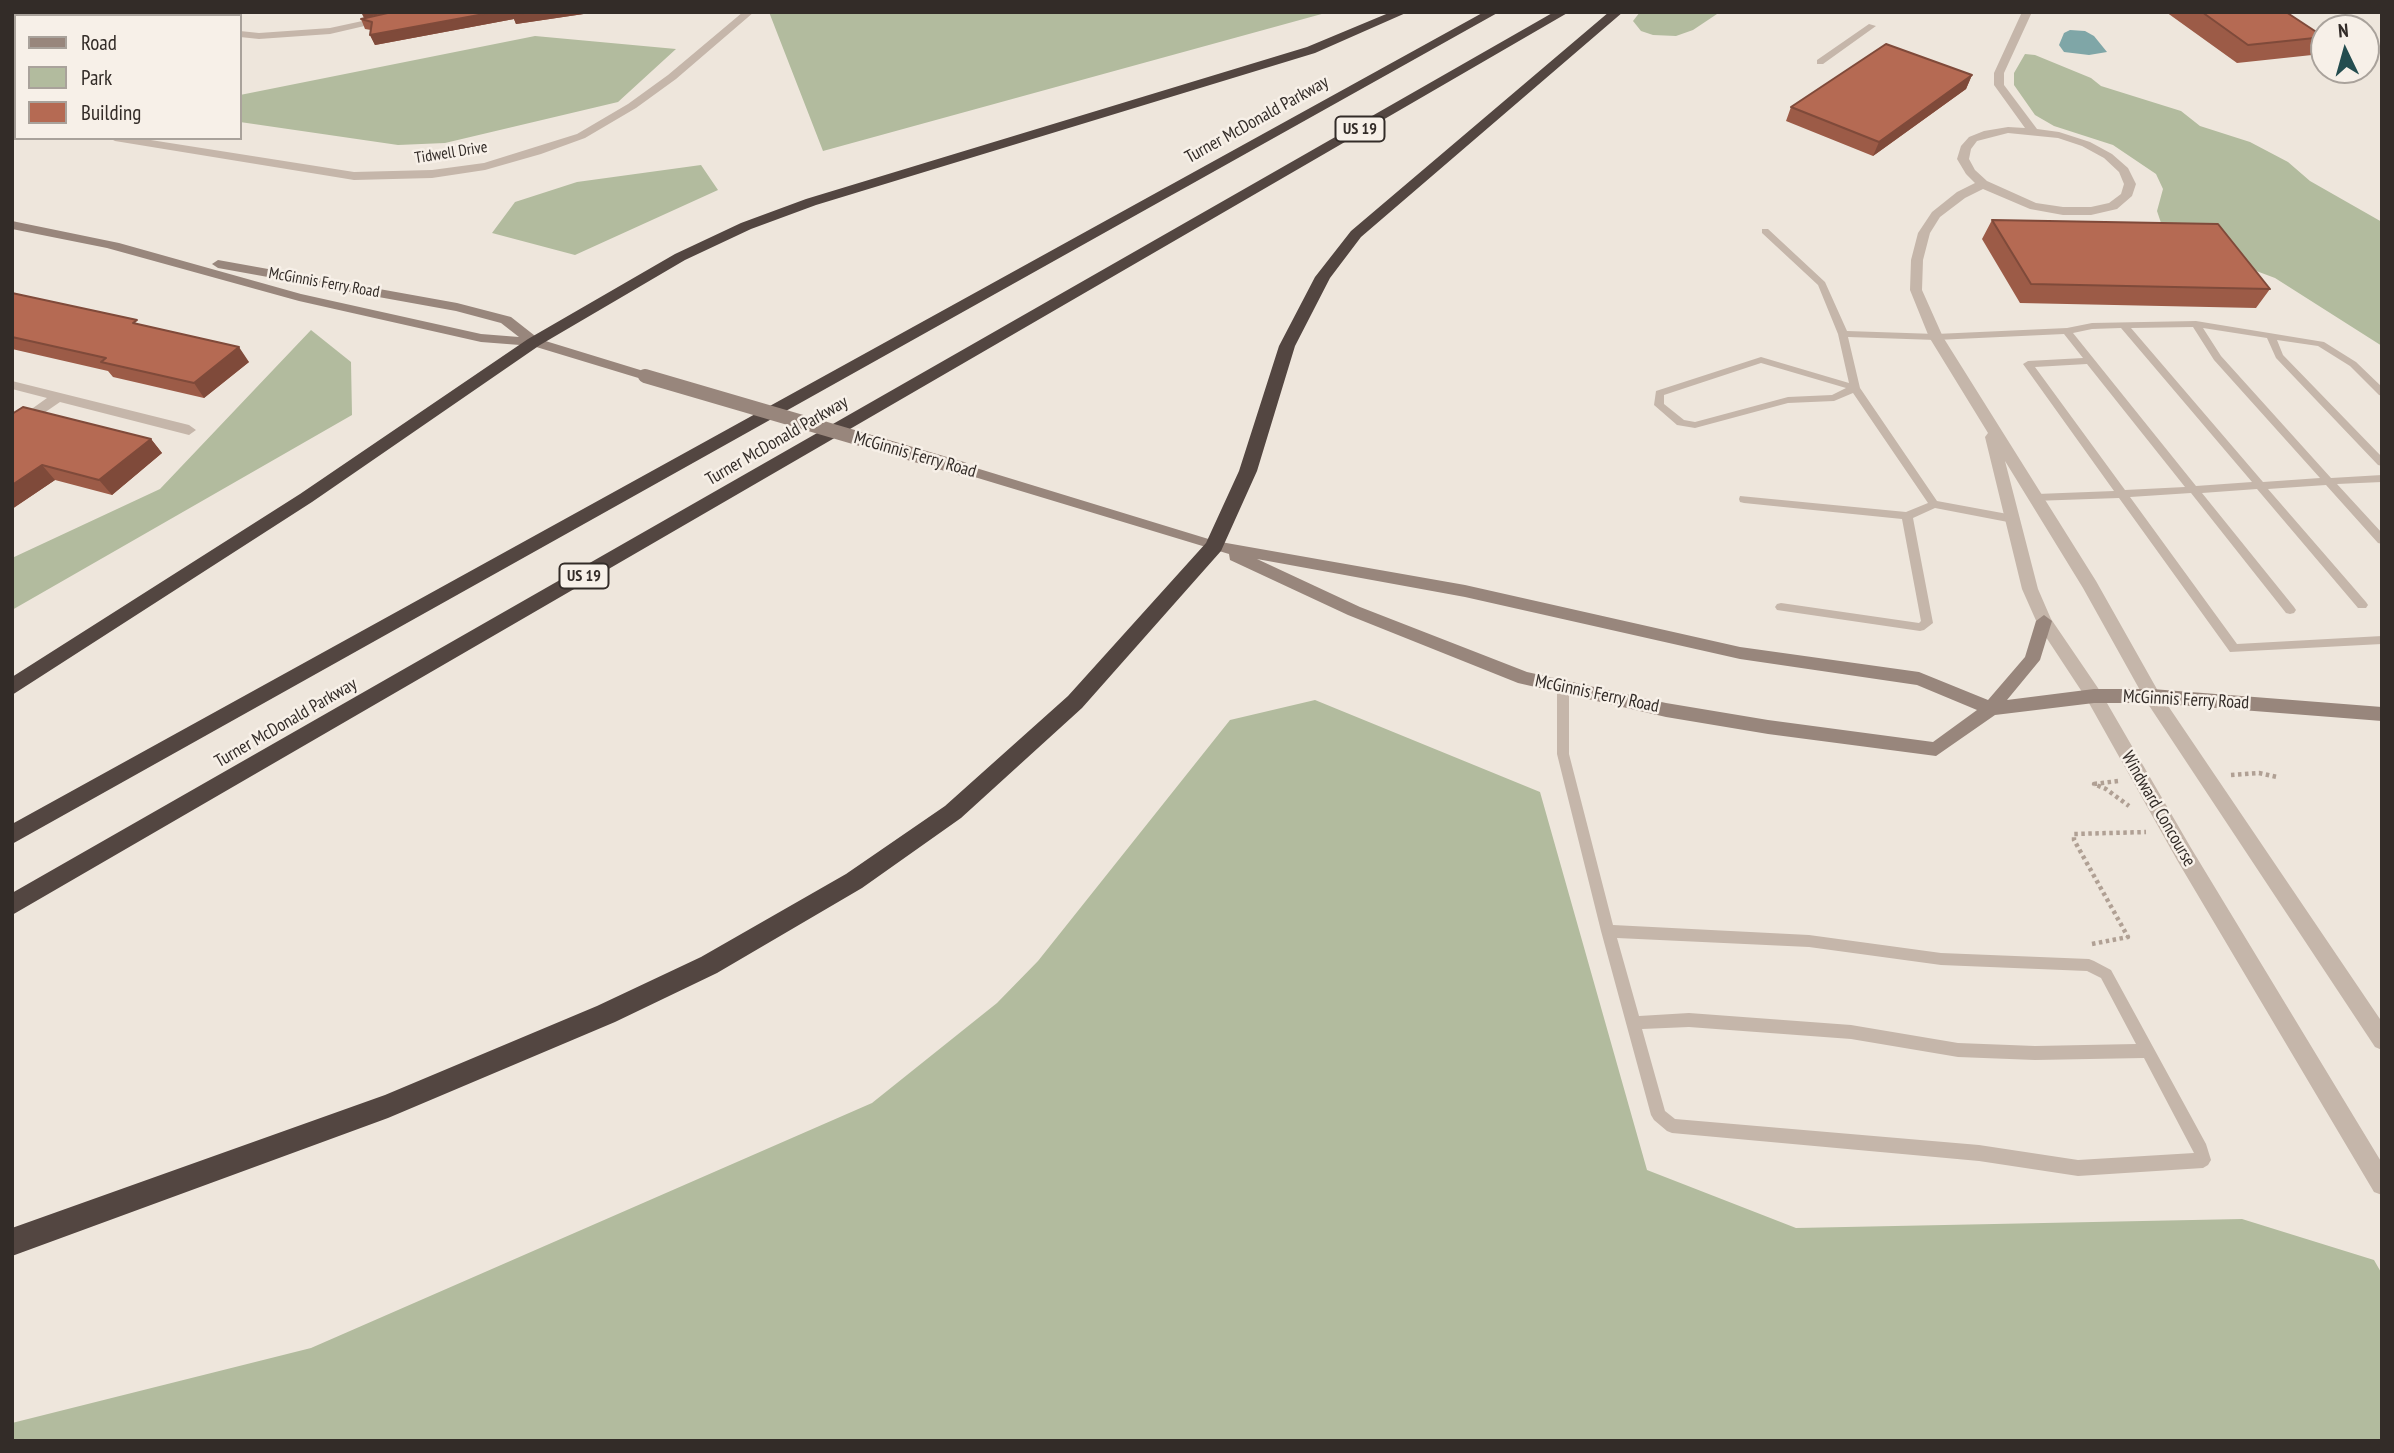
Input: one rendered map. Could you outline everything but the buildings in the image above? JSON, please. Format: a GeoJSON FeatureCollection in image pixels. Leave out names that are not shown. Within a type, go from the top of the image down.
{"type":"FeatureCollection","features":[{"type":"Feature","properties":{"kind":"highway"},"geometry":{"type":"LineString","coordinates":[[12,687],[295,505],[534,342],[680,257],[746,226],[871,182],[1311,50],[1402,12]]}},
{"type":"Feature","properties":{"kind":"highway","name":"Turner McDonald Parkway"},"geometry":{"type":"LineString","coordinates":[[12,835],[1493,12]]}},
{"type":"Feature","properties":{"kind":"highway","name":"Turner McDonald Parkway"},"geometry":{"type":"LineString","coordinates":[[12,905],[1563,12]]}},
{"type":"Feature","properties":{"kind":"highway"},"geometry":{"type":"LineString","coordinates":[[12,1242],[388,1106],[606,1014],[709,965],[854,881],[953,812],[1075,702],[1214,546],[1248,471],[1287,346],[1317,288],[1356,234],[1569,50],[1617,12]]}},
{"type":"Feature","properties":{"kind":"main road","name":"McGinnis Ferry Road"},"geometry":{"type":"LineString","coordinates":[[12,225],[457,307],[506,320],[534,342]]}},
{"type":"Feature","properties":{"kind":"main road","name":"McGinnis Ferry Road"},"geometry":{"type":"LineString","coordinates":[[106,244],[299,297],[403,321],[481,338],[534,342],[1214,546],[1465,591],[1740,653],[1919,679],[1991,709]]}},
{"type":"Feature","properties":{"kind":"main road","name":"McGinnis Ferry Road"},"geometry":{"type":"LineString","coordinates":[[1214,546],[1354,611],[1524,678],[1755,725],[1936,749],[1991,709],[2094,696],[2152,696],[2382,714]]}},
{"type":"Feature","properties":{"kind":"main road"},"geometry":{"type":"LineString","coordinates":[[1991,709],[2020,671],[2032,660],[2044,621]]}},
{"type":"Feature","properties":{"kind":"street"},"geometry":{"type":"LineString","coordinates":[[242,34],[259,36],[330,31],[420,12]]}},
{"type":"Feature","properties":{"kind":"street","name":"Tidwell Drive"},"geometry":{"type":"LineString","coordinates":[[128,140],[354,176],[432,174],[485,166],[537,152],[581,136],[632,106],[672,77],[749,12]]}},
{"type":"Feature","properties":{"kind":"street"},"geometry":{"type":"LineString","coordinates":[[2026,12],[1999,73],[1999,85],[2032,130]]}},
{"type":"Feature","properties":{"kind":"street"},"geometry":{"type":"LineString","coordinates":[[2032,130],[2086,144],[2108,156],[2124,170],[2130,184],[2126,196],[2113,206],[2091,211],[2063,211],[2034,206],[2006,196],[1983,184],[1970,172],[1963,159],[1965,148],[1973,139],[1988,133],[2032,130]]}},
{"type":"Feature","properties":{"kind":"street","name":"Windward Concourse"},"geometry":{"type":"LineString","coordinates":[[1983,184],[1961,195],[1936,215],[1924,233],[1917,260],[1916,290],[1936,337],[2037,498],[2152,696],[2382,1040]]}},
{"type":"Feature","properties":{"kind":"street"},"geometry":{"type":"LineString","coordinates":[[12,384],[189,430]]}},
{"type":"Feature","properties":{"kind":"street"},"geometry":{"type":"LineString","coordinates":[[12,430],[59,396]]}},
{"type":"Feature","properties":{"kind":"street","name":"Windward Concourse"},"geometry":{"type":"LineString","coordinates":[[1986,414],[2030,589],[2044,621],[2094,696],[2141,780],[2382,1184]]}},
{"type":"Feature","properties":{"kind":"lane"},"geometry":{"type":"LineString","coordinates":[[1819,62],[1872,26]]}},
{"type":"Feature","properties":{"kind":"lane"},"geometry":{"type":"LineString","coordinates":[[1765,231],[1822,284],[1843,334],[1855,388],[1934,504]]}},
{"type":"Feature","properties":{"kind":"lane"},"geometry":{"type":"LineString","coordinates":[[1843,334],[1936,337],[2067,331],[2092,326],[2196,324],[2321,344],[2353,364],[2382,393]]}},
{"type":"Feature","properties":{"kind":"lane"},"geometry":{"type":"LineString","coordinates":[[2196,324],[2217,358],[2382,540]]}},
{"type":"Feature","properties":{"kind":"lane"},"geometry":{"type":"LineString","coordinates":[[2123,325],[2362,605]]}},
{"type":"Feature","properties":{"kind":"lane"},"geometry":{"type":"LineString","coordinates":[[2067,331],[2290,610]]}},
{"type":"Feature","properties":{"kind":"lane"},"geometry":{"type":"LineString","coordinates":[[2271,336],[2279,356],[2382,463]]}},
{"type":"Feature","properties":{"kind":"lane"},"geometry":{"type":"LineString","coordinates":[[1761,360],[1855,388],[1834,398],[1788,400],[1695,425],[1681,423],[1659,405],[1659,393],[1761,360]]}},
{"type":"Feature","properties":{"kind":"lane"},"geometry":{"type":"LineString","coordinates":[[2090,361],[2028,364],[2234,649],[2382,640]]}},
{"type":"Feature","properties":{"kind":"lane"},"geometry":{"type":"LineString","coordinates":[[2037,498],[2382,478]]}},
{"type":"Feature","properties":{"kind":"lane"},"geometry":{"type":"LineString","coordinates":[[1744,499],[1907,516],[1934,504],[2013,519]]}},
{"type":"Feature","properties":{"kind":"lane"},"geometry":{"type":"LineString","coordinates":[[1781,607],[1920,627],[1927,623],[1907,516]]}},
{"type":"Feature","properties":{"kind":"lane"},"geometry":{"type":"LineString","coordinates":[[1563,688],[1563,754],[1608,930],[1659,1115],[1672,1126],[1979,1153],[2078,1168],[2195,1163],[2203,1160],[2201,1149],[2106,974],[2089,965],[1941,959],[1809,941],[1608,930]]}},
{"type":"Feature","properties":{"kind":"lane"},"geometry":{"type":"LineString","coordinates":[[1633,1023],[1689,1020],[1851,1032],[1958,1050],[2035,1053],[2147,1051]]}},
{"type":"Feature","properties":{"kind":"path"},"geometry":{"type":"LineString","coordinates":[[2206,777],[2259,773],[2277,777]]}},
{"type":"Feature","properties":{"kind":"path"},"geometry":{"type":"LineString","coordinates":[[2131,808],[2106,789],[2094,784],[2141,780]]}},
{"type":"Feature","properties":{"kind":"path"},"geometry":{"type":"LineString","coordinates":[[2085,946],[2128,937],[2074,840],[2074,834],[2147,832],[2142,824]]}},
{"type":"Feature","properties":{"kind":"green space"},"geometry":{"type":"Polygon","coordinates":[[[769,12],[1329,12],[823,151],[769,12]]]}},
{"type":"Feature","properties":{"kind":"green space"},"geometry":{"type":"Polygon","coordinates":[[[1640,12],[1720,12],[1693,30],[1676,36],[1653,35],[1641,31],[1633,21],[1640,12]]]}},
{"type":"Feature","properties":{"kind":"green space"},"geometry":{"type":"Polygon","coordinates":[[[535,36],[676,49],[618,102],[445,143],[398,145],[242,122],[242,95],[535,36]]]}},
{"type":"Feature","properties":{"kind":"green space"},"geometry":{"type":"Polygon","coordinates":[[[2025,54],[2035,55],[2091,78],[2101,86],[2181,111],[2200,126],[2250,142],[2288,162],[2310,181],[2382,222],[2382,346],[2275,278],[2243,266],[2162,226],[2157,211],[2163,189],[2156,174],[2113,145],[2054,126],[2035,115],[2014,85],[2014,73],[2025,54]]]}},
{"type":"Feature","properties":{"kind":"green space"},"geometry":{"type":"Polygon","coordinates":[[[701,165],[718,190],[575,255],[492,233],[515,202],[577,182],[701,165]]]}},
{"type":"Feature","properties":{"kind":"green space"},"geometry":{"type":"Polygon","coordinates":[[[311,330],[351,362],[352,415],[12,610],[12,558],[160,489],[311,330]]]}},
{"type":"Feature","properties":{"kind":"green space"},"geometry":{"type":"Polygon","coordinates":[[[1315,700],[1540,792],[1647,1170],[1796,1228],[2242,1219],[2374,1260],[2382,1274],[2382,1441],[12,1441],[12,1423],[311,1348],[872,1103],[997,1003],[1038,961],[1230,720],[1315,700]]]}},
{"type":"Feature","properties":{"kind":"water"},"geometry":{"type":"Polygon","coordinates":[[[2070,30],[2085,31],[2094,36],[2107,52],[2089,55],[2064,52],[2059,45],[2064,33],[2070,30]]]}}]}
